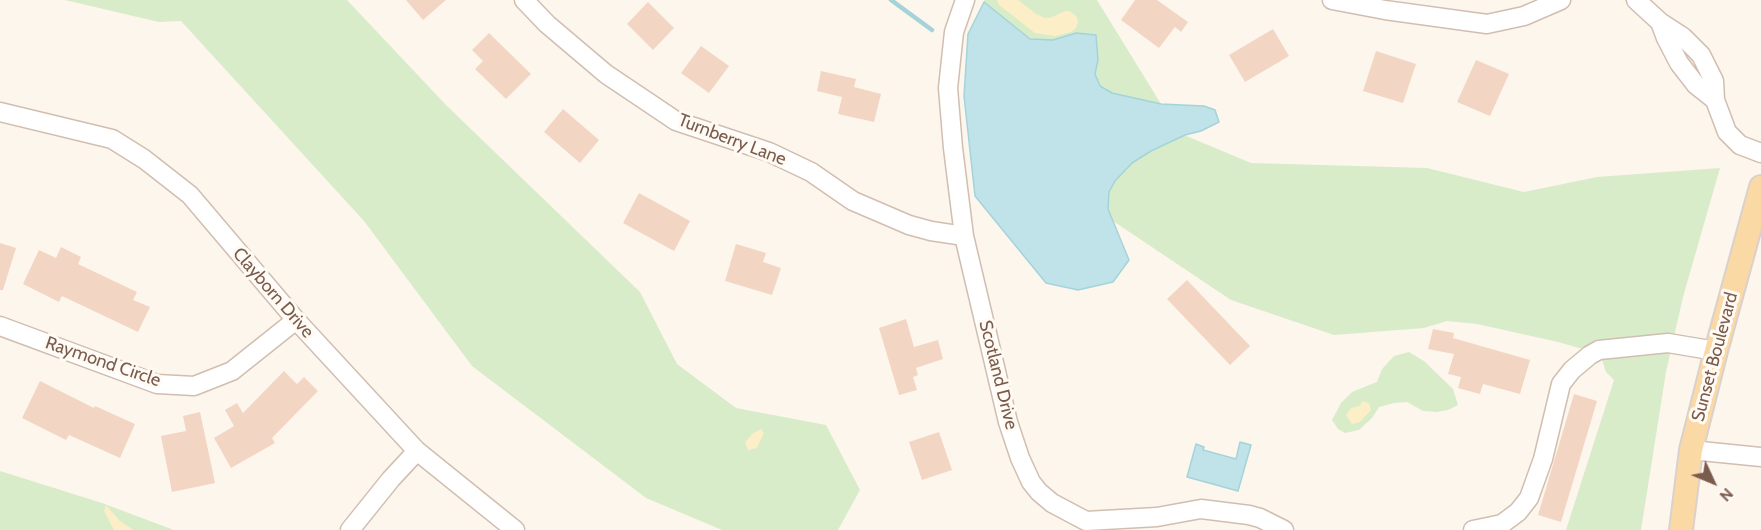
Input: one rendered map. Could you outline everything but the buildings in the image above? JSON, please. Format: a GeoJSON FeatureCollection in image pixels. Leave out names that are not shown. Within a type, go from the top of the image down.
{"type":"FeatureCollection","features":[{"type":"Feature","properties":{"kind":"main road","name":"Sunset Boulevard"},"geometry":{"type":"LineString","coordinates":[[1681,530],[1691,450],[1761,187]]}},
{"type":"Feature","properties":{"kind":"street","name":"Turnberry Lane"},"geometry":{"type":"LineString","coordinates":[[524,0],[547,24],[606,74],[676,121],[769,152],[811,172],[853,201],[909,225],[964,236]]}},
{"type":"Feature","properties":{"kind":"street","name":"Scotland Drive"},"geometry":{"type":"LineString","coordinates":[[965,0],[954,32],[948,88],[964,236],[1008,422],[1031,482],[1039,492],[1080,525],[1160,523],[1201,509],[1249,515],[1284,530]]}},
{"type":"Feature","properties":{"kind":"street"},"geometry":{"type":"LineString","coordinates":[[1332,0],[1487,24],[1524,16],[1561,0]]}},
{"type":"Feature","properties":{"kind":"street"},"geometry":{"type":"LineString","coordinates":[[1636,0],[1660,22],[1683,37],[1701,55],[1714,81],[1715,100],[1727,132],[1740,146],[1761,153]]}},
{"type":"Feature","properties":{"kind":"street","name":"Clayborn Drive"},"geometry":{"type":"LineString","coordinates":[[0,112],[112,139],[144,159],[190,195],[296,320],[417,451],[515,530]]}},
{"type":"Feature","properties":{"kind":"street","name":"Raymond Circle"},"geometry":{"type":"LineString","coordinates":[[0,326],[157,384],[194,386],[232,372],[296,320]]}},
{"type":"Feature","properties":{"kind":"street"},"geometry":{"type":"LineString","coordinates":[[1473,530],[1502,524],[1518,513],[1529,498],[1543,459],[1561,384],[1572,370],[1590,355],[1599,350],[1668,343],[1716,351]]}},
{"type":"Feature","properties":{"kind":"street"},"geometry":{"type":"LineString","coordinates":[[1691,450],[1761,458]]}},
{"type":"Feature","properties":{"kind":"street"},"geometry":{"type":"LineString","coordinates":[[350,530],[417,451]]}},
{"type":"Feature","properties":{"kind":"green space"},"geometry":{"type":"Polygon","coordinates":[[[65,0],[347,0],[446,105],[640,292],[677,364],[736,408],[826,425],[860,490],[838,530],[722,530],[646,498],[472,366],[364,221],[181,21],[159,22],[65,0]]]}},
{"type":"Feature","properties":{"kind":"green space"},"geometry":{"type":"Polygon","coordinates":[[[984,0],[1097,0],[1161,104],[1184,135],[1251,163],[1427,168],[1524,192],[1597,177],[1720,168],[1683,297],[1666,372],[1641,530],[1566,530],[1614,380],[1606,372],[1600,354],[1477,324],[1447,321],[1424,328],[1334,335],[1231,300],[1113,221],[1108,209],[1109,192],[1115,181],[1132,163],[1151,151],[1112,93],[1100,86],[1095,74],[1098,60],[1076,33],[1053,40],[1030,39],[1016,30],[984,0]]]}},
{"type":"Feature","properties":{"kind":"green space"},"geometry":{"type":"Polygon","coordinates":[[[1409,352],[1424,361],[1453,389],[1458,405],[1437,412],[1423,411],[1407,402],[1394,403],[1379,407],[1372,418],[1359,430],[1345,433],[1338,429],[1332,420],[1341,403],[1352,392],[1377,382],[1382,369],[1394,356],[1409,352]]]}},
{"type":"Feature","properties":{"kind":"green space"},"geometry":{"type":"Polygon","coordinates":[[[0,471],[102,503],[174,530],[0,530],[0,471]]]}},
{"type":"Feature","properties":{"kind":"sand"},"geometry":{"type":"Polygon","coordinates":[[[997,0],[1018,0],[1045,18],[1070,11],[1077,17],[1078,22],[1076,28],[1071,32],[1055,36],[1035,33],[999,5],[997,0]]]}},
{"type":"Feature","properties":{"kind":"sand"},"geometry":{"type":"Polygon","coordinates":[[[1362,401],[1369,403],[1371,410],[1360,422],[1352,424],[1346,415],[1351,408],[1360,406],[1362,401]]]}},
{"type":"Feature","properties":{"kind":"sand"},"geometry":{"type":"Polygon","coordinates":[[[761,429],[764,433],[757,448],[748,450],[745,443],[752,434],[761,429]]]}},
{"type":"Feature","properties":{"kind":"sand"},"geometry":{"type":"Polygon","coordinates":[[[106,505],[119,520],[133,530],[114,530],[104,511],[106,505]]]}},
{"type":"Feature","properties":{"kind":"water"},"geometry":{"type":"Polygon","coordinates":[[[984,2],[1030,39],[1053,40],[1076,33],[1096,35],[1098,60],[1095,74],[1100,86],[1112,93],[1161,104],[1204,106],[1215,110],[1219,122],[1151,151],[1132,163],[1115,181],[1109,192],[1108,209],[1129,260],[1113,282],[1078,290],[1046,283],[975,196],[964,96],[968,34],[984,2]]]}},
{"type":"Feature","properties":{"kind":"water"},"geometry":{"type":"Polygon","coordinates":[[[1240,442],[1251,445],[1238,491],[1187,477],[1196,444],[1204,447],[1203,450],[1236,459],[1240,442]]]}},
{"type":"Feature","properties":{"kind":"waterway"},"geometry":{"type":"LineString","coordinates":[[891,0],[932,30]]}}]}
